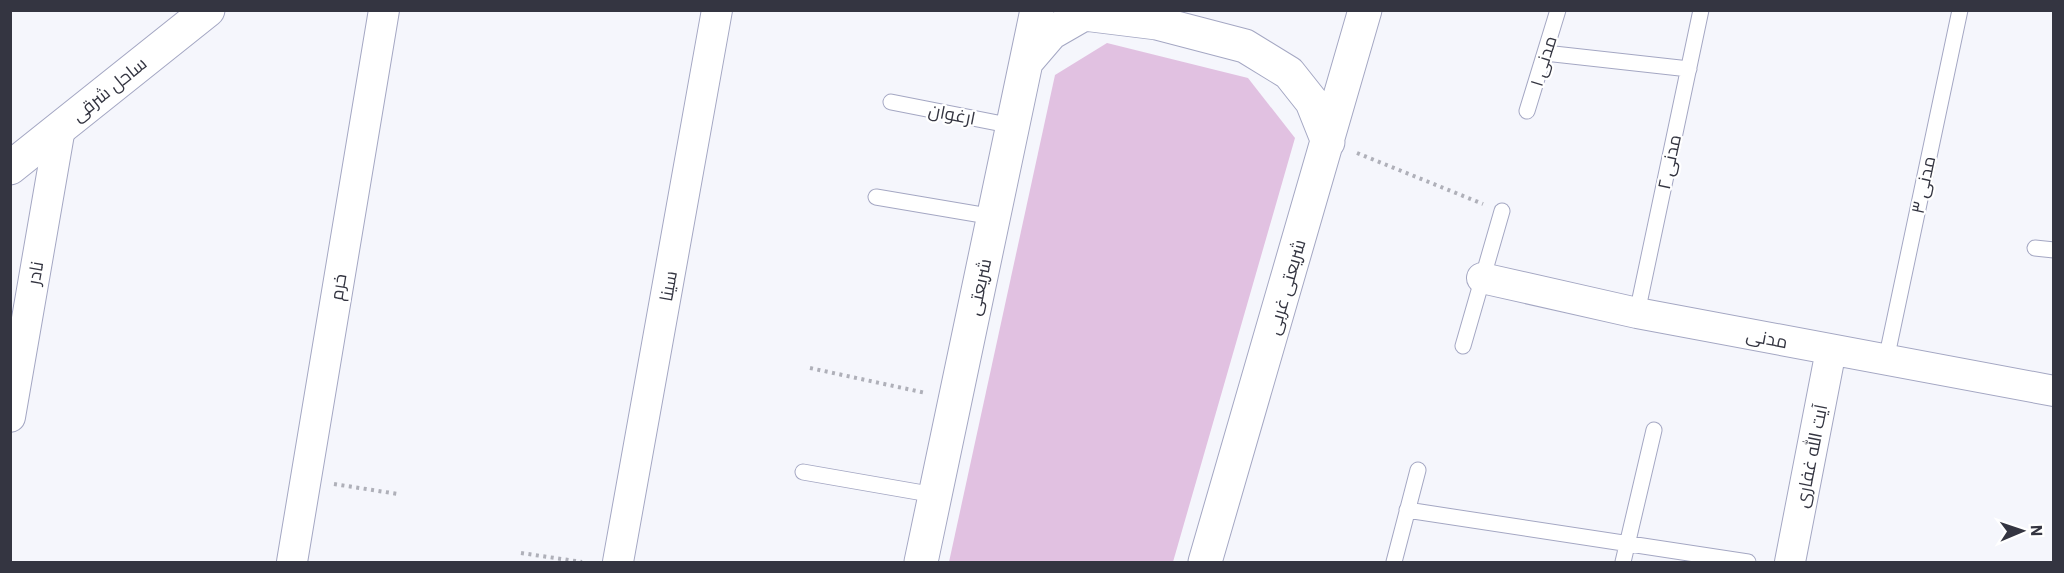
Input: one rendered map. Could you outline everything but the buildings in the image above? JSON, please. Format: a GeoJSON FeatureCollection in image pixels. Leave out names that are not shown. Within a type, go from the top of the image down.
{"type":"FeatureCollection","features":[{"type":"Feature","properties":{"kind":"main road","name":"ساحل شرقی"},"geometry":{"type":"LineString","coordinates":[[10,168],[208,10]]}},
{"type":"Feature","properties":{"kind":"main road","name":"شریعتی"},"geometry":{"type":"LineString","coordinates":[[921,562],[1037,10]]}},
{"type":"Feature","properties":{"kind":"main road","name":"شریعتی غربی"},"geometry":{"type":"LineString","coordinates":[[1205,562],[1365,10]]}},
{"type":"Feature","properties":{"kind":"main road"},"geometry":{"type":"LineString","coordinates":[[1027,62],[1051,33],[1084,14],[1156,23],[1245,46],[1289,73],[1312,102],[1328,142]]}},
{"type":"Feature","properties":{"kind":"street","name":"خرم"},"geometry":{"type":"LineString","coordinates":[[292,562],[384,10]]}},
{"type":"Feature","properties":{"kind":"street","name":"سینا"},"geometry":{"type":"LineString","coordinates":[[618,562],[717,10]]}},
{"type":"Feature","properties":{"kind":"street","name":"نادر"},"geometry":{"type":"LineString","coordinates":[[10,417],[60,128]]}},
{"type":"Feature","properties":{"kind":"street","name":"مدنی"},"geometry":{"type":"LineString","coordinates":[[1482,278],[1637,313],[2054,391]]}},
{"type":"Feature","properties":{"kind":"street","name":"آیت الله غفاری"},"geometry":{"type":"LineString","coordinates":[[1790,562],[1831,350]]}},
{"type":"Feature","properties":{"kind":"lane","name":"مدنی ۱"},"geometry":{"type":"LineString","coordinates":[[1527,111],[1558,10]]}},
{"type":"Feature","properties":{"kind":"lane","name":"مدنی ۲"},"geometry":{"type":"LineString","coordinates":[[1637,313],[1701,10]]}},
{"type":"Feature","properties":{"kind":"lane","name":"مدنی ۳"},"geometry":{"type":"LineString","coordinates":[[1886,360],[1960,10]]}},
{"type":"Feature","properties":{"kind":"lane"},"geometry":{"type":"LineString","coordinates":[[1545,53],[1689,69]]}},
{"type":"Feature","properties":{"kind":"lane","name":"ارغوان"},"geometry":{"type":"LineString","coordinates":[[891,102],[1013,126]]}},
{"type":"Feature","properties":{"kind":"lane"},"geometry":{"type":"LineString","coordinates":[[876,196],[994,217]]}},
{"type":"Feature","properties":{"kind":"lane"},"geometry":{"type":"LineString","coordinates":[[1463,346],[1502,211]]}},
{"type":"Feature","properties":{"kind":"lane"},"geometry":{"type":"LineString","coordinates":[[2035,248],[2054,250]]}},
{"type":"Feature","properties":{"kind":"lane"},"geometry":{"type":"LineString","coordinates":[[1623,562],[1654,430]]}},
{"type":"Feature","properties":{"kind":"lane"},"geometry":{"type":"LineString","coordinates":[[1394,562],[1418,470]]}},
{"type":"Feature","properties":{"kind":"lane"},"geometry":{"type":"LineString","coordinates":[[803,472],[935,495]]}},
{"type":"Feature","properties":{"kind":"lane"},"geometry":{"type":"LineString","coordinates":[[1407,510],[1748,562]]}},
{"type":"Feature","properties":{"kind":"path"},"geometry":{"type":"LineString","coordinates":[[1328,142],[1502,211]]}},
{"type":"Feature","properties":{"kind":"path"},"geometry":{"type":"LineString","coordinates":[[810,368],[955,400]]}},
{"type":"Feature","properties":{"kind":"path"},"geometry":{"type":"LineString","coordinates":[[306,480],[398,494]]}},
{"type":"Feature","properties":{"kind":"path"},"geometry":{"type":"LineString","coordinates":[[521,553],[582,562]]}},
{"type":"Feature","properties":{"kind":"shaded area"},"geometry":{"type":"Polygon","coordinates":[[[1107,43],[1248,78],[1295,138],[1173,562],[949,562],[1055,75],[1107,43]]]}}]}
